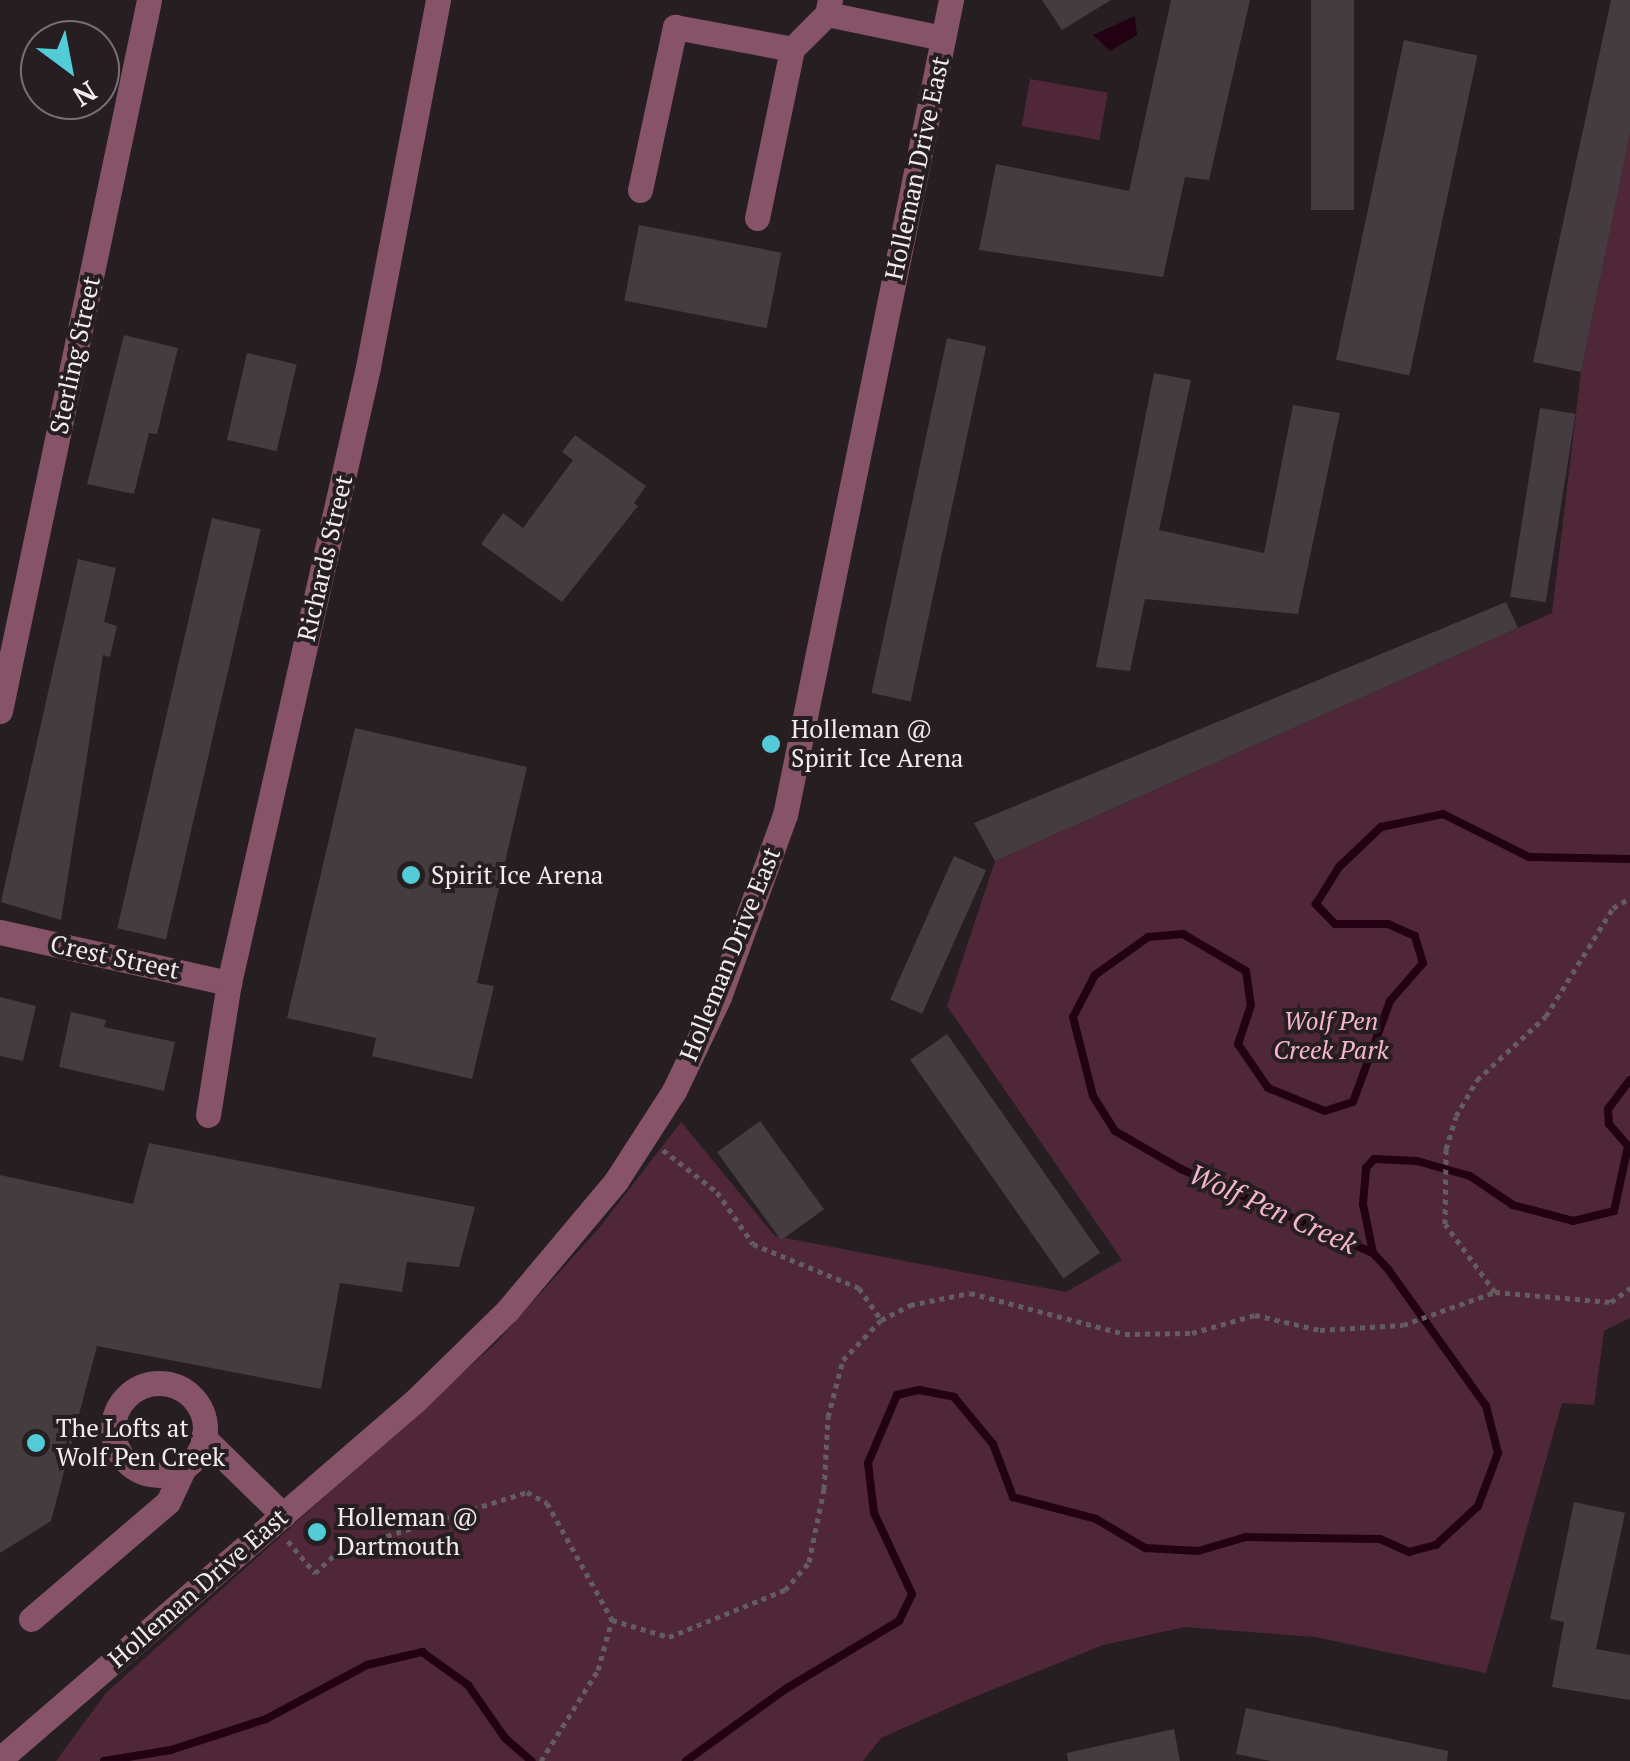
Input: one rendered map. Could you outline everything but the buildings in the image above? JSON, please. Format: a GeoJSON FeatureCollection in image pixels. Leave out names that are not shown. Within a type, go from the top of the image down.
{"type":"FeatureCollection","features":[{"type":"Feature","properties":{"kind":"street","name":"Sterling Street"},"geometry":{"type":"LineString","coordinates":[[0,711],[149,0]]}},
{"type":"Feature","properties":{"kind":"street","name":"Richards Street"},"geometry":{"type":"LineString","coordinates":[[208,1116],[229,982],[368,367],[438,0]]}},
{"type":"Feature","properties":{"kind":"street","name":"Holleman Drive East"},"geometry":{"type":"LineString","coordinates":[[0,1760],[277,1519],[507,1311],[616,1181],[674,1090],[719,997],[785,814],[951,0]]}},
{"type":"Feature","properties":{"kind":"street"},"geometry":{"type":"LineString","coordinates":[[757,218],[792,48],[829,7],[943,38]]}},
{"type":"Feature","properties":{"kind":"street"},"geometry":{"type":"LineString","coordinates":[[640,190],[674,27],[792,48]]}},
{"type":"Feature","properties":{"kind":"street","name":"Crest Street"},"geometry":{"type":"LineString","coordinates":[[0,932],[229,982]]}},
{"type":"Feature","properties":{"kind":"street"},"geometry":{"type":"LineString","coordinates":[[185,1466],[157,1474],[129,1464],[114,1438],[117,1409],[139,1388],[168,1383],[194,1399],[203,1437],[277,1519]]}},
{"type":"Feature","properties":{"kind":"street"},"geometry":{"type":"LineString","coordinates":[[31,1619],[168,1502],[203,1437]]}},
{"type":"Feature","properties":{"kind":"path"},"geometry":{"type":"LineString","coordinates":[[1496,1292],[1445,1224],[1446,1149],[1477,1080],[1546,1016],[1613,908],[1630,898]]}},
{"type":"Feature","properties":{"kind":"path"},"geometry":{"type":"LineString","coordinates":[[663,1150],[716,1192],[753,1244],[859,1288],[882,1320]]}},
{"type":"Feature","properties":{"kind":"path"},"geometry":{"type":"LineString","coordinates":[[612,1620],[669,1637],[785,1590],[809,1562],[824,1489],[828,1417],[844,1360],[882,1320],[910,1306],[970,1293],[1125,1334],[1192,1332],[1255,1314],[1320,1330],[1402,1325],[1496,1292],[1611,1302],[1630,1288]]}},
{"type":"Feature","properties":{"kind":"path"},"geometry":{"type":"LineString","coordinates":[[277,1519],[315,1573],[339,1552],[527,1492],[547,1502],[612,1620],[598,1670],[554,1746],[541,1761]]}},
{"type":"Feature","properties":{"kind":"green space"},"geometry":{"type":"Polygon","coordinates":[[[1030,79],[1108,93],[1099,140],[1022,126],[1030,79]]]}},
{"type":"Feature","properties":{"kind":"green space","name":"Wolf Pen Creek Park"},"geometry":{"type":"Polygon","coordinates":[[[1630,131],[1630,1318],[1604,1331],[1594,1405],[1562,1403],[1486,1673],[1315,1637],[1185,1627],[1103,1645],[962,1702],[881,1738],[863,1761],[56,1761],[106,1693],[496,1343],[599,1228],[681,1122],[775,1236],[1066,1292],[1122,1260],[947,1006],[995,861],[1552,613],[1581,372],[1630,131]]]}},
{"type":"Feature","properties":{"kind":"shaded area"},"geometry":{"type":"Polygon","coordinates":[[[1135,16],[1137,35],[1110,51],[1093,35],[1135,16]]]}},
{"type":"Feature","properties":{"kind":"waterway","name":"Wolf Pen Creek"},"geometry":{"type":"LineString","coordinates":[[686,1761],[787,1688],[899,1621],[912,1594],[874,1513],[868,1463],[897,1395],[919,1390],[954,1397],[993,1444],[1013,1497],[1096,1519],[1145,1548],[1198,1551],[1246,1537],[1380,1539],[1409,1552],[1436,1545],[1478,1506],[1498,1453],[1486,1406],[1388,1269],[1373,1253],[1181,1169],[1115,1131],[1093,1096],[1073,1017],[1095,975],[1148,937],[1183,934],[1246,971],[1251,1005],[1238,1044],[1268,1088],[1325,1111],[1353,1102],[1390,1001],[1423,963],[1415,936],[1388,924],[1335,924],[1316,904],[1339,867],[1381,827],[1443,814],[1529,857],[1630,859]]}},
{"type":"Feature","properties":{"kind":"waterway"},"geometry":{"type":"LineString","coordinates":[[1373,1253],[1363,1204],[1366,1168],[1374,1159],[1417,1161],[1470,1176],[1513,1205],[1573,1221],[1614,1211],[1628,1146],[1609,1124],[1608,1109],[1630,1080]]}},
{"type":"Feature","properties":{"kind":"waterway","name":"Wolf Pen Creek"},"geometry":{"type":"LineString","coordinates":[[104,1761],[171,1750],[266,1719],[367,1665],[422,1652],[468,1685],[505,1738],[531,1761]]}},
{"type":"Feature","properties":{"kind":"place","name":"Holleman @ Spirit Ice Arena"},"geometry":{"type":"Point","coordinates":[771,744]}},
{"type":"Feature","properties":{"kind":"place","name":"Spirit Ice Arena"},"geometry":{"type":"Point","coordinates":[411,875]}},
{"type":"Feature","properties":{"kind":"place","name":"The Lofts at Wolf Pen Creek"},"geometry":{"type":"Point","coordinates":[36,1443]}},
{"type":"Feature","properties":{"kind":"place","name":"Holleman @ Dartmouth"},"geometry":{"type":"Point","coordinates":[317,1532]}}]}
